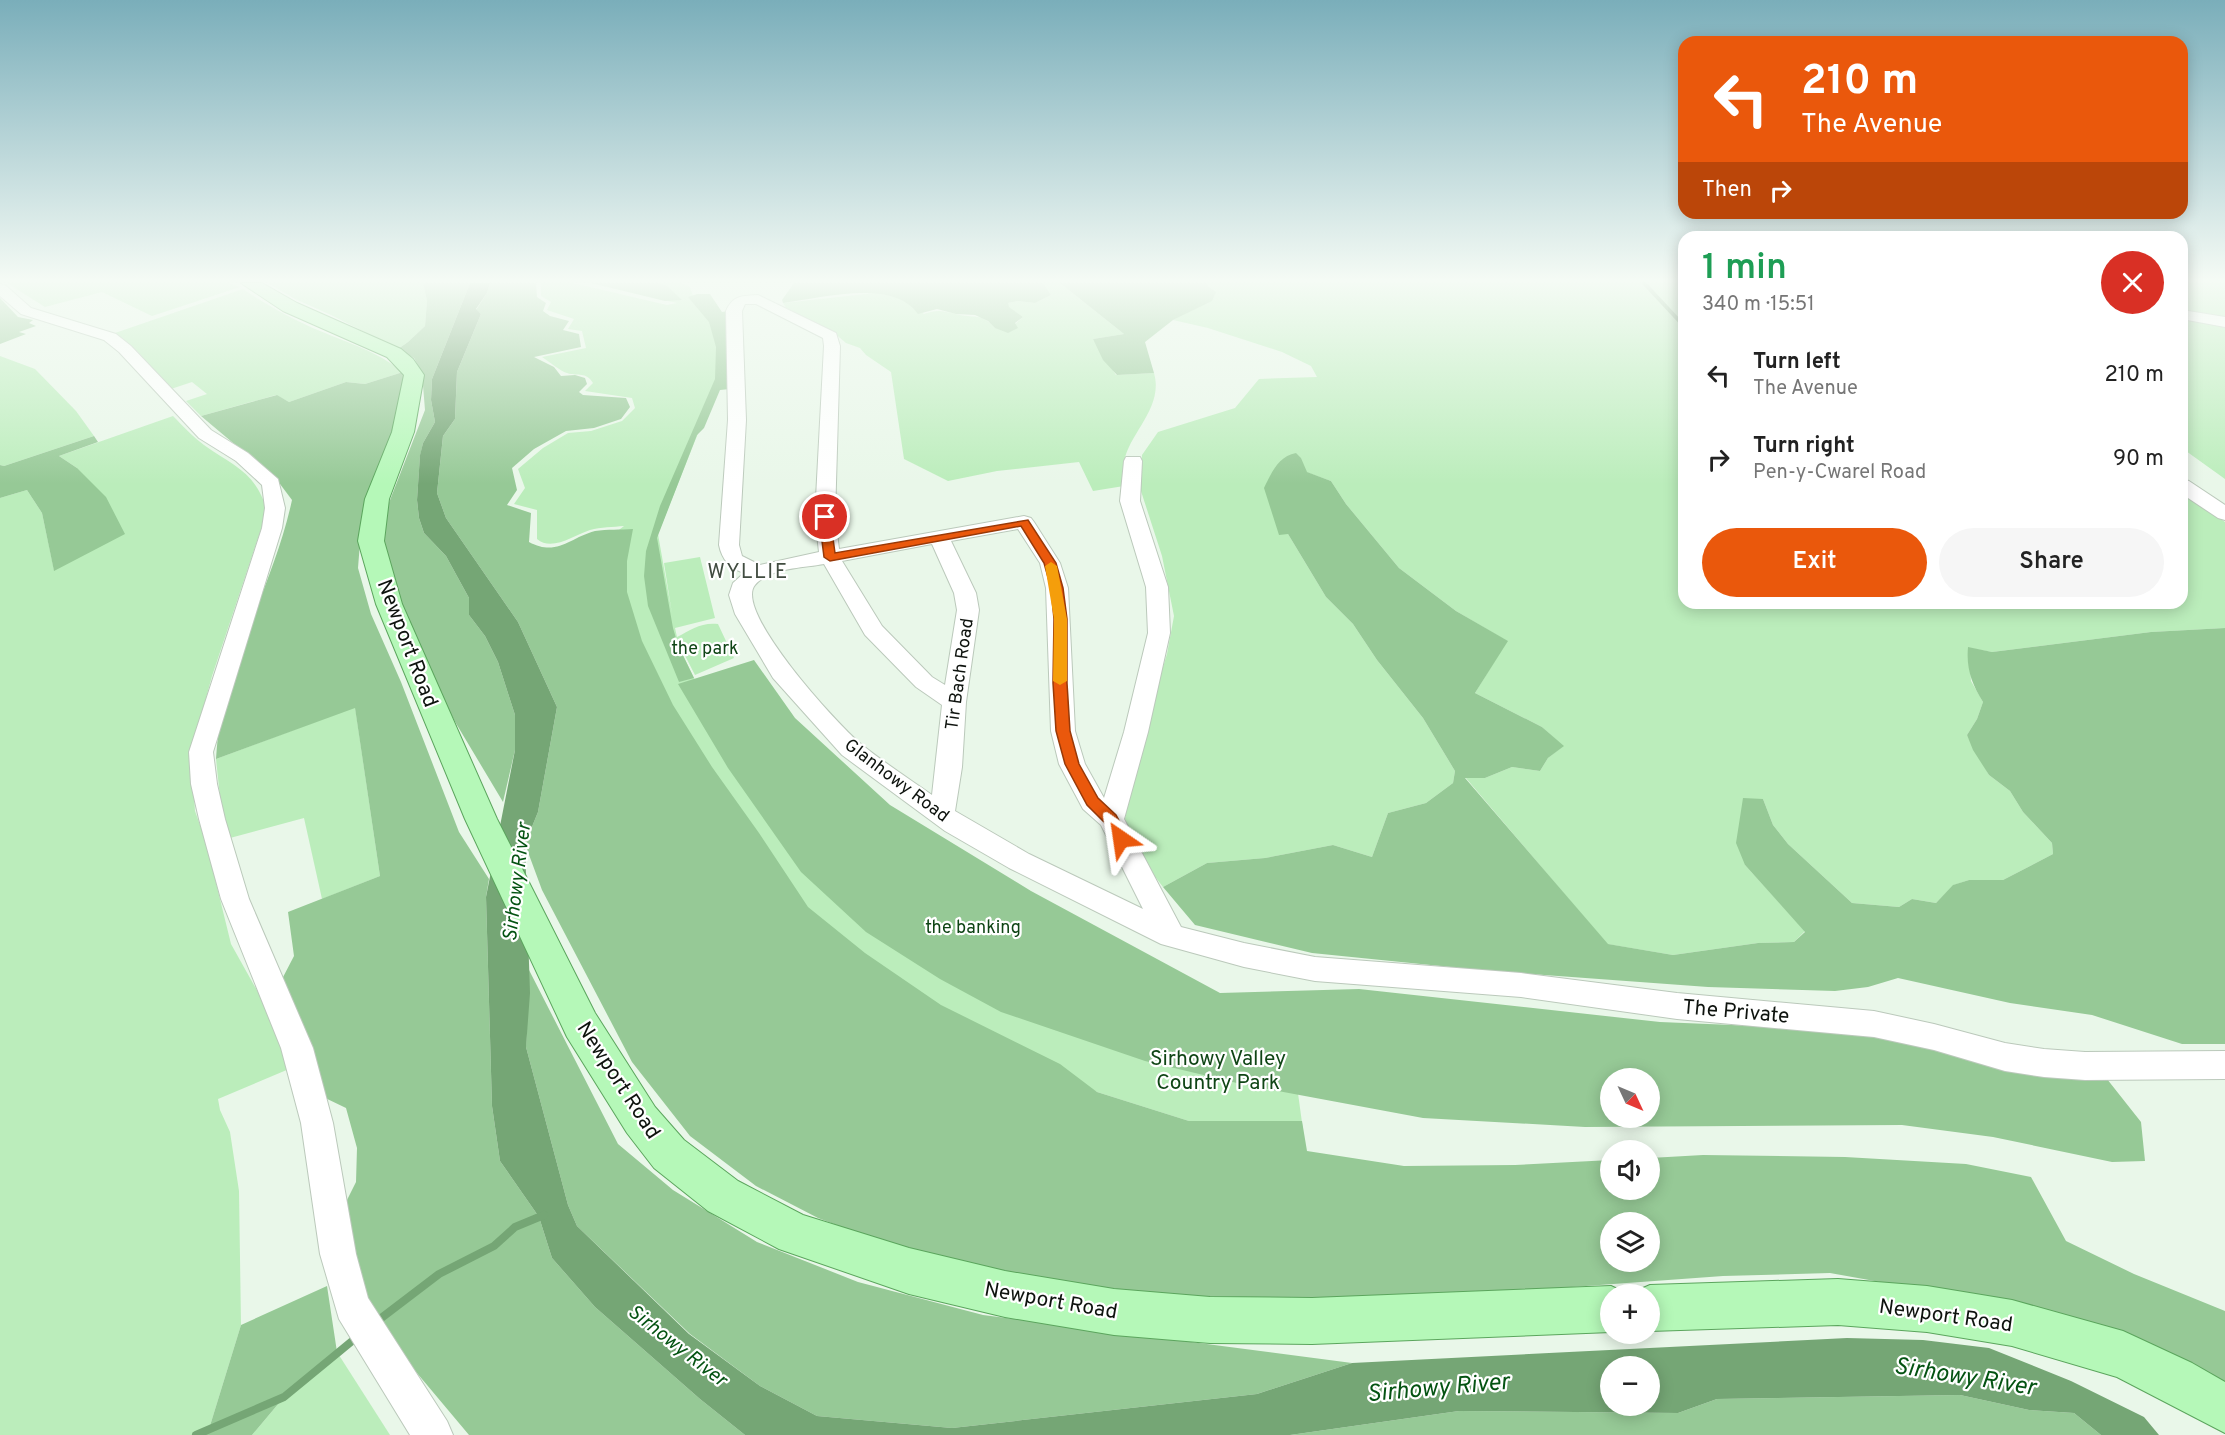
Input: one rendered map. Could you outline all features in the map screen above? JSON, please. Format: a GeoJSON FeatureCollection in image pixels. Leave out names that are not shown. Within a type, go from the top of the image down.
{"type":"FeatureCollection","features":[{"type":"Feature","properties":{"kind":"main road","name":"Newport Road"},"geometry":{"type":"LineString","coordinates":[[387,350],[394,353],[414,375],[404,432],[377,499],[371,541],[394,615],[481,819],[581,1025],[641,1120],[669,1154],[723,1196],[805,1238],[909,1271],[973,1286],[1114,1312],[1210,1320],[1312,1321],[1600,1310]]}},
{"type":"Feature","properties":{"kind":"main road","name":"Newport Road"},"geometry":{"type":"LineString","coordinates":[[1660,1308],[1838,1302],[1927,1309],[2012,1323],[2123,1355],[2175,1380],[2225,1409]]}},
{"type":"Feature","properties":{"kind":"street"},"geometry":{"type":"LineString","coordinates":[[126,350],[206,434],[242,457],[271,483],[275,507],[272,528],[201,752],[204,784],[236,899],[297,1048],[317,1122],[338,1254],[352,1306],[433,1435]]}},
{"type":"Feature","properties":{"kind":"street"},"geometry":{"type":"LineString","coordinates":[[735,350],[737,420],[729,545],[730,556],[739,564],[759,572],[778,566],[1024,522],[1050,563],[1057,588],[1063,731],[1072,764],[1092,802],[1111,819],[1171,936]]}},
{"type":"Feature","properties":{"kind":"street"},"geometry":{"type":"LineString","coordinates":[[832,350],[825,517],[830,557],[873,630],[924,682],[954,702]]}},
{"type":"Feature","properties":{"kind":"street"},"geometry":{"type":"LineString","coordinates":[[1111,819],[1136,732],[1159,633],[1157,587],[1130,501],[1133,461]]}},
{"type":"Feature","properties":{"kind":"street"},"geometry":{"type":"LineString","coordinates":[[2188,489],[2225,514]]}},
{"type":"Feature","properties":{"kind":"street","name":"Tir Bach Road"},"geometry":{"type":"LineString","coordinates":[[939,538],[965,593],[968,610],[954,702],[949,767],[941,816]]}},
{"type":"Feature","properties":{"kind":"street","name":"Glanhowy Road"},"geometry":{"type":"LineString","coordinates":[[759,572],[744,583],[740,594],[746,614],[781,673],[851,749],[941,816],[1019,861],[1171,936],[1244,955]]}},
{"type":"Feature","properties":{"kind":"street","name":"The Private"},"geometry":{"type":"LineString","coordinates":[[1244,955],[1315,969],[1521,985],[1677,1006],[1874,1024],[1934,1037],[2005,1057],[2044,1063],[2085,1066],[2225,1065]]}},
{"type":"Feature","properties":{"kind":"green space"},"geometry":{"type":"Polygon","coordinates":[[[366,350],[403,372],[365,384],[346,382],[289,402],[276,395],[201,416],[186,401],[207,394],[192,382],[171,389],[137,351],[366,350]]]}},
{"type":"Feature","properties":{"kind":"green space"},"geometry":{"type":"Polygon","coordinates":[[[400,350],[443,350],[432,379],[431,400],[435,422],[423,443],[420,456],[417,500],[419,518],[424,533],[446,556],[469,598],[469,615],[485,636],[498,662],[515,715],[515,750],[503,802],[454,720],[410,630],[381,536],[385,513],[425,410],[422,373],[414,358],[400,350]]]}},
{"type":"Feature","properties":{"kind":"green space"},"geometry":{"type":"Polygon","coordinates":[[[466,350],[567,350],[534,357],[554,367],[561,376],[575,375],[585,378],[587,384],[579,392],[583,395],[626,398],[630,407],[621,419],[594,428],[566,431],[534,449],[512,468],[517,490],[507,505],[531,513],[529,542],[547,548],[555,547],[595,531],[633,529],[627,561],[627,592],[642,641],[673,705],[712,767],[808,907],[865,953],[941,1005],[1060,1064],[1097,1092],[1189,1121],[1302,1121],[1307,1151],[1404,1166],[1515,1165],[1600,1161],[1600,1200],[1660,1200],[1660,1157],[1703,1155],[1845,1157],[1966,1164],[2031,1177],[2066,1241],[2134,1274],[2225,1311],[2225,1386],[2014,1306],[1830,1273],[1723,1276],[1490,1293],[1253,1305],[1145,1297],[922,1257],[818,1218],[756,1186],[690,1136],[632,1062],[542,890],[525,844],[538,812],[557,707],[518,622],[446,518],[437,493],[443,436],[455,419],[457,372],[466,350]]]}},
{"type":"Feature","properties":{"kind":"green space","name":"Sirhowy Valley Country Park"},"geometry":{"type":"Polygon","coordinates":[[[576,350],[718,350],[716,388],[658,534],[672,614],[664,563],[700,557],[715,618],[675,628],[677,637],[701,625],[718,624],[734,658],[695,675],[678,642],[678,645],[694,678],[752,767],[1297,1086],[1303,1130],[1189,1121],[1097,1092],[810,942],[660,703],[606,540],[624,526],[590,530],[556,543],[543,543],[537,539],[537,510],[514,504],[525,488],[518,469],[543,448],[568,433],[591,431],[622,421],[635,408],[632,398],[585,391],[593,383],[588,377],[558,369],[542,357],[576,350]]]}},
{"type":"Feature","properties":{"kind":"green space"},"geometry":{"type":"Polygon","coordinates":[[[716,350],[729,350],[730,389],[720,390],[704,428],[697,435],[657,538],[673,628],[678,645],[694,678],[679,682],[648,606],[644,576],[646,551],[660,506],[715,379],[716,350]]]}},
{"type":"Feature","properties":{"kind":"green space"},"geometry":{"type":"Polygon","coordinates":[[[862,350],[1100,350],[1116,375],[1154,373],[1156,386],[1150,409],[1127,451],[1124,486],[1093,491],[1079,462],[997,471],[948,481],[904,459],[891,372],[862,350]]]}},
{"type":"Feature","properties":{"kind":"green space"},"geometry":{"type":"Polygon","coordinates":[[[1098,350],[1147,350],[1154,373],[1117,375],[1103,360],[1098,350]]]}},
{"type":"Feature","properties":{"kind":"green space"},"geometry":{"type":"Polygon","coordinates":[[[1276,350],[1678,350],[1678,609],[2188,609],[2188,496],[2225,522],[2225,628],[2151,632],[1992,652],[1969,648],[1971,681],[1983,702],[1977,719],[1967,735],[1989,775],[2010,791],[2023,812],[2052,843],[2053,854],[2003,880],[1969,880],[1954,885],[1936,903],[1912,899],[1899,907],[1852,903],[1788,844],[1773,825],[1763,799],[1745,865],[1805,931],[1794,942],[1758,943],[1673,955],[1607,944],[1465,777],[1485,778],[1512,767],[1540,771],[1548,758],[1563,746],[1542,727],[1475,693],[1507,641],[1456,611],[1399,568],[1346,504],[1331,481],[1306,472],[1302,462],[1288,534],[1326,597],[1353,624],[1377,660],[1423,718],[1455,771],[1453,783],[1426,803],[1388,813],[1372,857],[1333,845],[1265,858],[1207,863],[1163,887],[1143,861],[1125,819],[1131,771],[1167,654],[1174,616],[1162,556],[1140,488],[1142,455],[1158,432],[1235,408],[1259,379],[1317,377],[1311,366],[1276,350]]]}},
{"type":"Feature","properties":{"kind":"green space"},"geometry":{"type":"Polygon","coordinates":[[[2188,350],[2225,350],[2225,479],[2188,452],[2188,350]]]}},
{"type":"Feature","properties":{"kind":"green space"},"geometry":{"type":"Polygon","coordinates":[[[0,356],[35,369],[76,411],[94,436],[4,466],[0,465],[0,356]]]}},
{"type":"Feature","properties":{"kind":"green space"},"geometry":{"type":"Polygon","coordinates":[[[403,372],[405,382],[402,416],[362,517],[358,568],[371,614],[401,682],[459,832],[489,879],[486,897],[492,1106],[500,1161],[539,1217],[552,1258],[595,1307],[700,1399],[745,1435],[469,1435],[375,1323],[353,1259],[346,1202],[356,1182],[357,1148],[346,1108],[319,1095],[281,981],[294,956],[288,912],[380,876],[355,708],[216,759],[219,728],[228,690],[276,555],[292,500],[277,480],[201,416],[277,395],[289,402],[346,382],[365,384],[403,372]]]}},
{"type":"Feature","properties":{"kind":"green space"},"geometry":{"type":"Polygon","coordinates":[[[173,416],[200,442],[235,465],[250,479],[257,487],[267,511],[212,676],[191,753],[195,811],[206,842],[231,944],[264,1003],[289,1069],[218,1099],[220,1110],[230,1132],[239,1191],[241,1325],[209,1429],[196,1435],[0,1435],[0,498],[27,490],[42,513],[54,570],[77,468],[59,456],[173,416]]]}},
{"type":"Feature","properties":{"kind":"green space"},"geometry":{"type":"Polygon","coordinates":[[[94,436],[98,442],[59,456],[77,468],[106,497],[125,534],[54,571],[42,513],[27,490],[0,498],[0,465],[4,466],[94,436]]]}},
{"type":"Feature","properties":{"kind":"green space"},"geometry":{"type":"Polygon","coordinates":[[[1296,453],[1301,458],[1307,472],[1331,481],[1346,504],[1399,568],[1456,611],[1508,641],[1475,693],[1542,727],[1564,746],[1548,758],[1540,771],[1512,767],[1485,778],[1465,778],[1608,944],[1673,955],[1758,943],[1794,942],[1805,932],[1745,865],[1736,843],[1743,798],[1763,799],[1773,825],[1788,844],[1852,903],[1899,907],[1912,899],[1936,903],[1953,885],[1969,880],[2003,880],[2053,854],[2052,843],[2023,812],[2010,791],[1989,775],[1973,750],[1967,735],[1977,719],[1983,702],[1971,676],[1968,647],[1992,652],[2151,632],[2225,628],[2225,1044],[2182,1044],[2092,1015],[2010,1003],[1898,978],[1868,987],[1835,991],[1708,987],[1490,971],[1312,953],[1195,925],[1163,887],[1207,863],[1265,858],[1333,845],[1372,857],[1388,813],[1426,803],[1453,783],[1455,771],[1423,718],[1377,660],[1353,624],[1326,597],[1288,534],[1279,535],[1264,488],[1280,462],[1296,453]]]}},
{"type":"Feature","properties":{"kind":"green space","name":"the banking"},"geometry":{"type":"Polygon","coordinates":[[[754,660],[795,718],[890,805],[1031,891],[1220,993],[1359,989],[1660,1022],[1874,1031],[2107,1079],[2141,1122],[2145,1161],[2112,1162],[1993,1137],[1902,1125],[1660,1127],[1660,1068],[1600,1068],[1600,1127],[1585,1127],[1423,1118],[1241,1084],[1145,1061],[1001,1012],[940,979],[866,932],[801,872],[728,768],[678,684],[754,660]]]}},
{"type":"Feature","properties":{"kind":"green space"},"geometry":{"type":"Polygon","coordinates":[[[355,707],[380,876],[322,899],[304,818],[230,838],[220,797],[216,759],[355,707]]]}},
{"type":"Feature","properties":{"kind":"green space"},"geometry":{"type":"Polygon","coordinates":[[[529,970],[618,1144],[673,1190],[757,1242],[858,1282],[983,1315],[1352,1363],[1257,1394],[952,1428],[817,1416],[760,1386],[690,1334],[577,1226],[568,1205],[526,1047],[529,970]]]}},
{"type":"Feature","properties":{"kind":"green space"},"geometry":{"type":"Polygon","coordinates":[[[327,1286],[337,1352],[284,1397],[252,1435],[196,1435],[209,1429],[241,1325],[327,1286]]]}},
{"type":"Feature","properties":{"kind":"green space"},"geometry":{"type":"Polygon","coordinates":[[[337,1352],[390,1435],[252,1435],[284,1397],[337,1352]]]}},
{"type":"Feature","properties":{"kind":"green space"},"geometry":{"type":"Polygon","coordinates":[[[1960,1395],[2029,1410],[2074,1413],[2101,1435],[1290,1435],[1459,1411],[1600,1412],[1600,1416],[1660,1416],[1660,1413],[1678,1413],[1717,1399],[1960,1395]]]}},
{"type":"Feature","properties":{"kind":"water","name":"Sirhowy River"},"geometry":{"type":"Polygon","coordinates":[[[443,350],[466,350],[457,372],[455,419],[443,436],[437,493],[446,518],[518,622],[557,707],[538,812],[525,844],[530,993],[526,1047],[568,1205],[577,1226],[689,1334],[760,1386],[817,1416],[952,1428],[1257,1394],[1352,1363],[1847,1338],[1923,1340],[1989,1348],[2071,1381],[2144,1417],[2159,1435],[2101,1435],[2074,1413],[2029,1410],[1960,1395],[1717,1399],[1678,1413],[1660,1413],[1660,1356],[1600,1356],[1600,1412],[1459,1411],[1290,1435],[745,1435],[700,1399],[595,1307],[552,1258],[539,1217],[500,1161],[492,1106],[486,897],[515,750],[515,715],[498,662],[485,636],[469,615],[469,598],[446,556],[424,533],[419,518],[417,500],[420,455],[423,443],[435,422],[431,400],[432,379],[443,350]]]}},
{"type":"Feature","properties":{"kind":"waterway"},"geometry":{"type":"LineString","coordinates":[[376,1322],[439,1274],[494,1246],[515,1227],[544,1215]]}},
{"type":"Feature","properties":{"kind":"waterway"},"geometry":{"type":"LineString","coordinates":[[196,1435],[284,1397],[357,1337]]}},
{"type":"Feature","properties":{"kind":"slow traffic"},"geometry":{"type":"LineString","coordinates":[[1051,566],[1057,588],[1060,619],[1060,681]]}},
{"type":"Feature","properties":{"kind":"district","name":"WYLLIE"},"geometry":{"type":"Point","coordinates":[748,571]}},
{"type":"Feature","properties":{"kind":"route"},"geometry":{"type":"LineString","coordinates":[[825,517],[830,557],[1024,522],[1050,563],[1057,588],[1063,731],[1072,764],[1092,802],[1111,819],[1121,839]]}},
{"type":"Feature","properties":{"kind":"park label","name":"the park"},"geometry":{"type":"Point","coordinates":[705,648]}}]}
